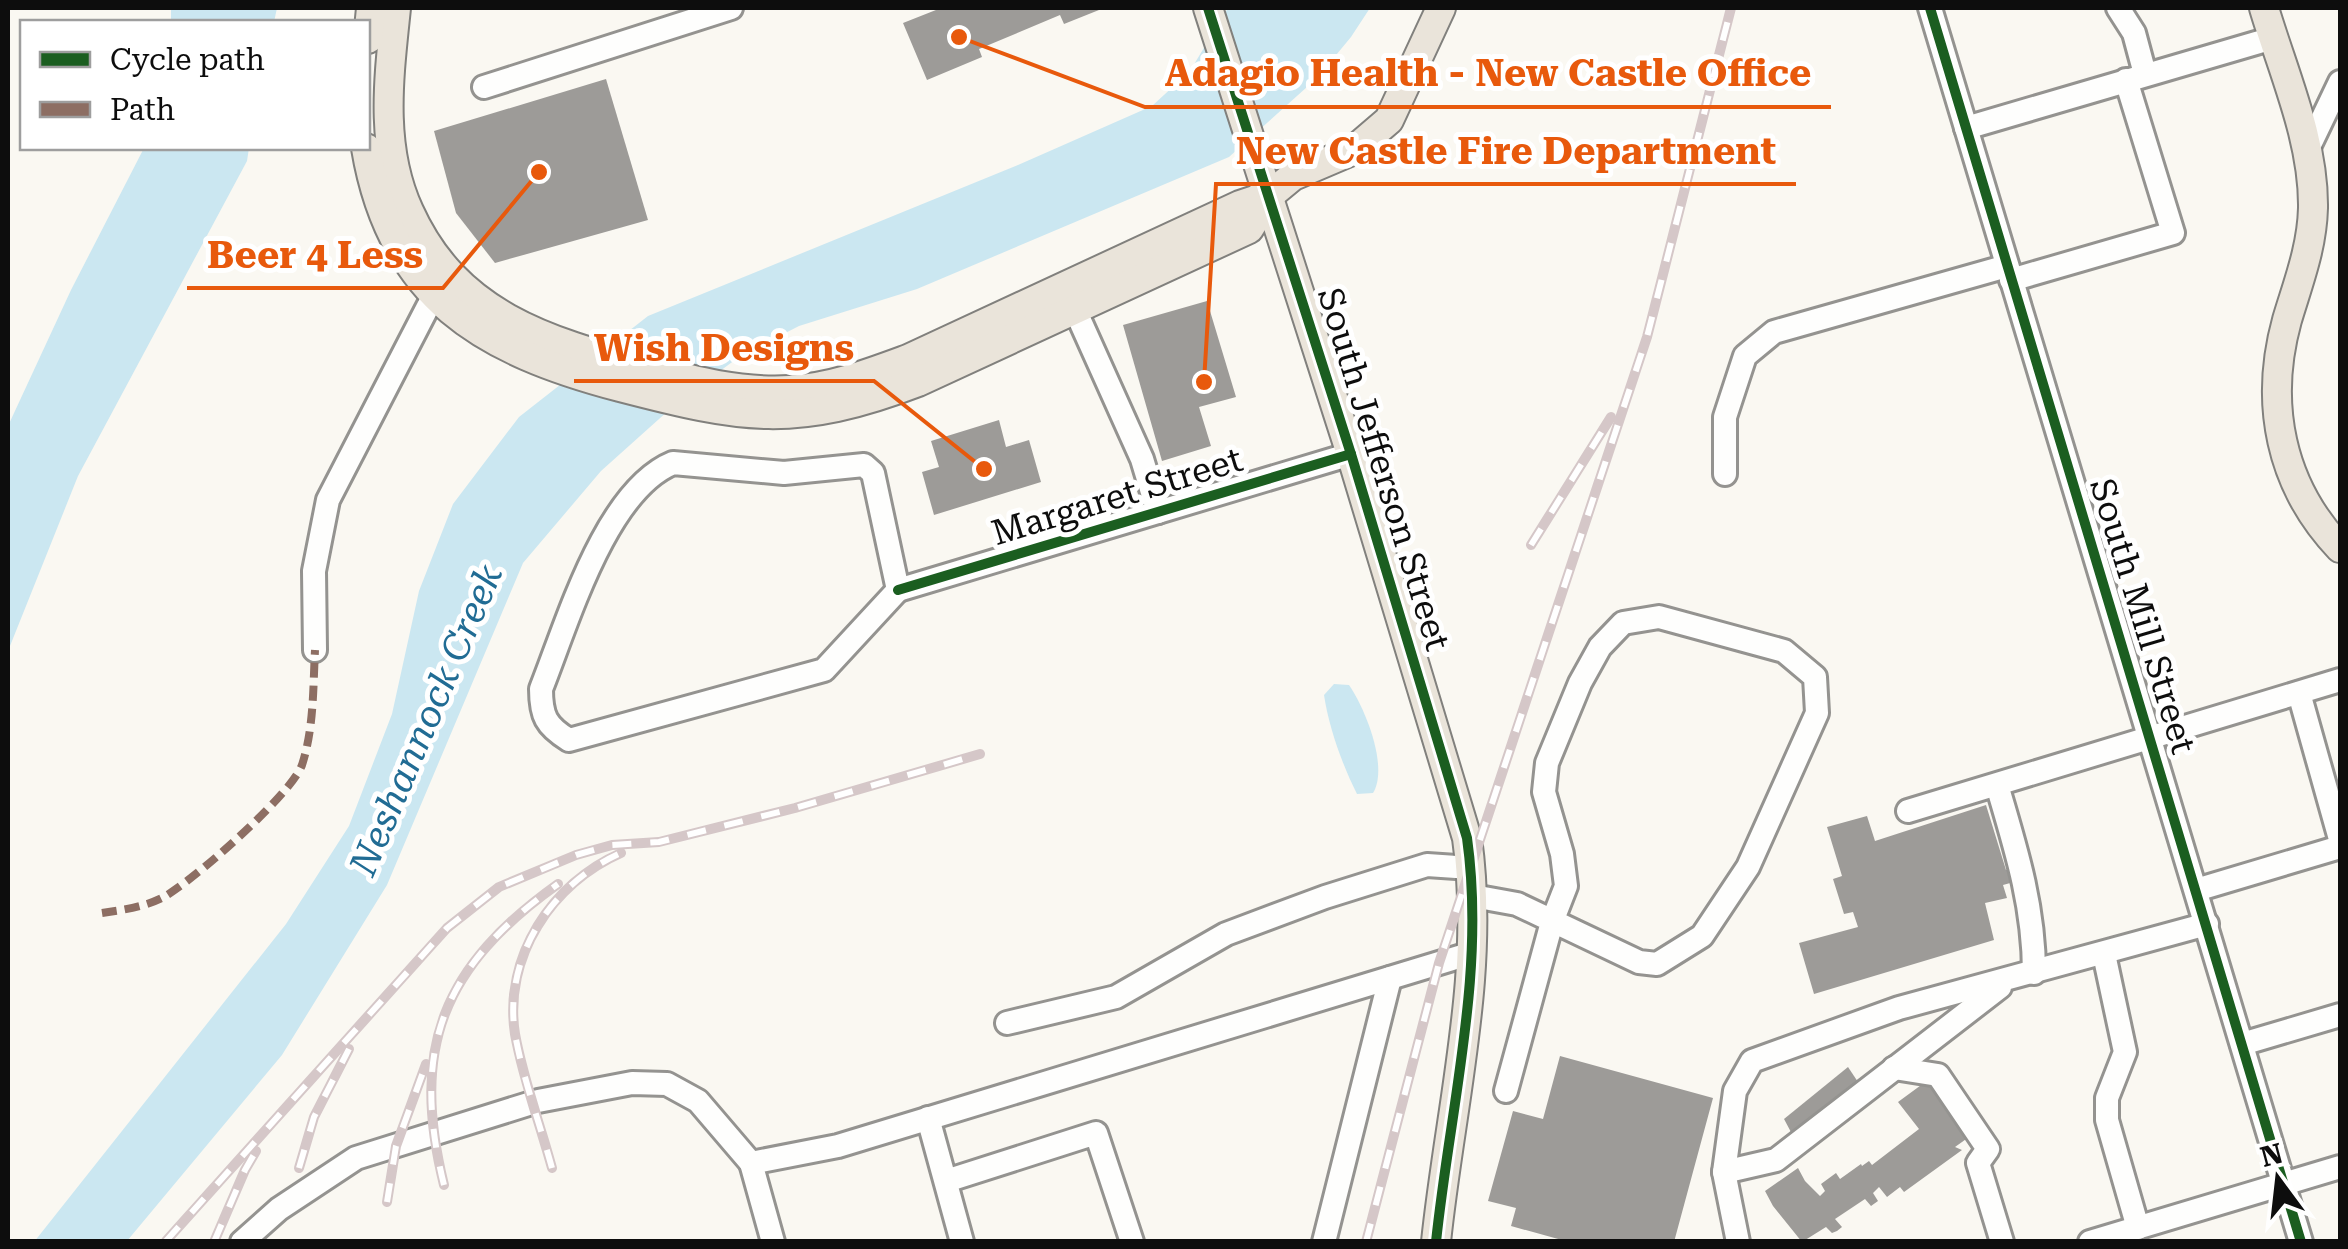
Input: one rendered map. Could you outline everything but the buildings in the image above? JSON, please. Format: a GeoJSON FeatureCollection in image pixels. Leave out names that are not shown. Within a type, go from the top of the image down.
{"type":"FeatureCollection","features":[{"type":"Feature","properties":{"kind":"main road"},"geometry":{"type":"LineString","coordinates":[[396,8],[388,121],[401,190],[418,228],[447,269],[500,317],[545,339],[706,384],[789,390],[858,377],[1250,229],[1270,196],[1292,176],[1354,150],[1378,132],[1396,108],[1441,8]]}},
{"type":"Feature","properties":{"kind":"main road","name":"South Jefferson Street"},"geometry":{"type":"LineString","coordinates":[[1208,8],[1460,810],[1472,882],[1472,953],[1436,1242]]}},
{"type":"Feature","properties":{"kind":"main road"},"geometry":{"type":"LineString","coordinates":[[2264,8],[2307,151],[2312,183],[2311,233],[2304,270],[2286,322],[2274,390],[2282,441],[2294,478],[2319,522],[2340,548]]}},
{"type":"Feature","properties":{"kind":"main road"},"geometry":{"type":"LineString","coordinates":[[367,150],[385,220],[409,262],[465,323],[486,338],[566,372],[721,412],[790,416],[840,408],[918,382],[1070,298]]}},
{"type":"Feature","properties":{"kind":"street"},"geometry":{"type":"LineString","coordinates":[[484,86],[691,15],[731,8]]}},
{"type":"Feature","properties":{"kind":"street","name":"South Mill Street"},"geometry":{"type":"LineString","coordinates":[[1930,8],[2301,1242]]}},
{"type":"Feature","properties":{"kind":"street"},"geometry":{"type":"LineString","coordinates":[[1725,474],[1725,417],[1744,356],[1774,332],[2173,233],[2135,77],[2134,33],[2118,8]]}},
{"type":"Feature","properties":{"kind":"street"},"geometry":{"type":"LineString","coordinates":[[1966,128],[2273,38]]}},
{"type":"Feature","properties":{"kind":"street"},"geometry":{"type":"LineString","coordinates":[[2307,151],[2340,82]]}},
{"type":"Feature","properties":{"kind":"street"},"geometry":{"type":"LineString","coordinates":[[314,650],[314,571],[328,500],[435,293]]}},
{"type":"Feature","properties":{"kind":"street"},"geometry":{"type":"LineString","coordinates":[[1070,298],[1142,459],[1158,512]]}},
{"type":"Feature","properties":{"kind":"street","name":"Margaret Street"},"geometry":{"type":"LineString","coordinates":[[898,590],[1351,454]]}},
{"type":"Feature","properties":{"kind":"street"},"geometry":{"type":"LineString","coordinates":[[673,463],[784,473],[864,465],[872,472],[898,590],[824,670],[569,740],[548,727],[541,711],[542,689],[602,540],[638,486],[673,463]]}},
{"type":"Feature","properties":{"kind":"street"},"geometry":{"type":"LineString","coordinates":[[1008,1023],[1116,997],[1226,934],[1326,896],[1428,865],[1472,882],[1503,899],[1552,922],[1623,957],[1657,964],[1702,936],[1748,867],[1817,713],[1815,677],[1784,651],[1659,617],[1624,624],[1600,646],[1547,763],[1544,792],[1562,854],[1566,886],[1552,922],[1506,1091]]}},
{"type":"Feature","properties":{"kind":"street"},"geometry":{"type":"LineString","coordinates":[[1908,811],[2340,680]]}},
{"type":"Feature","properties":{"kind":"street"},"geometry":{"type":"LineString","coordinates":[[2300,693],[2340,839]]}},
{"type":"Feature","properties":{"kind":"street"},"geometry":{"type":"LineString","coordinates":[[1997,785],[2034,928],[2034,973]]}},
{"type":"Feature","properties":{"kind":"street"},"geometry":{"type":"LineString","coordinates":[[2196,890],[2340,847]]}},
{"type":"Feature","properties":{"kind":"street"},"geometry":{"type":"LineString","coordinates":[[1738,1242],[1724,1172],[1735,1091],[1752,1061],[1898,1008],[2206,924]]}},
{"type":"Feature","properties":{"kind":"street"},"geometry":{"type":"LineString","coordinates":[[751,1162],[838,1146],[1472,953]]}},
{"type":"Feature","properties":{"kind":"street"},"geometry":{"type":"LineString","coordinates":[[2104,954],[2124,1052],[2107,1098],[2129,1234]]}},
{"type":"Feature","properties":{"kind":"street"},"geometry":{"type":"LineString","coordinates":[[1324,1242],[1390,978]]}},
{"type":"Feature","properties":{"kind":"street"},"geometry":{"type":"LineString","coordinates":[[1724,1172],[1776,1160],[2010,979]]}},
{"type":"Feature","properties":{"kind":"street"},"geometry":{"type":"LineString","coordinates":[[2242,1044],[2340,1015]]}},
{"type":"Feature","properties":{"kind":"street"},"geometry":{"type":"LineString","coordinates":[[1894,1068],[1938,1075],[1988,1148],[1978,1163],[2002,1242]]}},
{"type":"Feature","properties":{"kind":"street"},"geometry":{"type":"LineString","coordinates":[[242,1242],[279,1209],[356,1158],[538,1101],[632,1084],[667,1084],[698,1101],[751,1162],[773,1242]]}},
{"type":"Feature","properties":{"kind":"street"},"geometry":{"type":"LineString","coordinates":[[928,1118],[962,1242]]}},
{"type":"Feature","properties":{"kind":"street"},"geometry":{"type":"LineString","coordinates":[[946,1181],[1096,1133],[1132,1242]]}},
{"type":"Feature","properties":{"kind":"street"},"geometry":{"type":"LineString","coordinates":[[2090,1242],[2129,1234],[2340,1167]]}},
{"type":"Feature","properties":{"kind":"water"},"geometry":{"type":"Polygon","coordinates":[[[171,8],[277,8],[274,20],[171,20],[171,8]]]}},
{"type":"Feature","properties":{"kind":"water","name":"Neshannock Creek"},"geometry":{"type":"Polygon","coordinates":[[[1228,8],[1370,8],[1317,78],[1229,157],[917,289],[799,326],[739,357],[678,402],[601,471],[523,563],[387,885],[282,1055],[127,1241],[34,1242],[286,924],[349,826],[392,714],[419,591],[453,504],[519,417],[648,316],[1152,106],[1190,71],[1228,8]]]}},
{"type":"Feature","properties":{"kind":"water"},"geometry":{"type":"Polygon","coordinates":[[[143,150],[249,150],[247,161],[78,476],[8,651],[8,426],[71,290],[143,150]]]}},
{"type":"Feature","properties":{"kind":"water"},"geometry":{"type":"Polygon","coordinates":[[[1334,684],[1349,685],[1368,722],[1377,753],[1373,793],[1357,794],[1337,746],[1324,695],[1334,684]]]}},
{"type":"Feature","properties":{"kind":"railway"},"geometry":{"type":"LineString","coordinates":[[1366,1242],[1439,963],[1647,337],[1731,8]]}},
{"type":"Feature","properties":{"kind":"railway"},"geometry":{"type":"LineString","coordinates":[[1531,545],[1611,417]]}},
{"type":"Feature","properties":{"kind":"railway"},"geometry":{"type":"LineString","coordinates":[[166,1241],[447,928],[499,887],[576,855],[612,845],[659,842],[795,808],[980,754]]}},
{"type":"Feature","properties":{"kind":"railway"},"geometry":{"type":"LineString","coordinates":[[552,1168],[515,1034],[513,1005],[517,977],[525,951],[554,903],[596,866],[621,853]]}},
{"type":"Feature","properties":{"kind":"railway"},"geometry":{"type":"LineString","coordinates":[[444,1185],[434,1136],[431,1091],[435,1051],[445,1014],[462,979],[487,946],[558,884]]}},
{"type":"Feature","properties":{"kind":"railway"},"geometry":{"type":"LineString","coordinates":[[299,1168],[314,1117],[349,1049]]}},
{"type":"Feature","properties":{"kind":"railway"},"geometry":{"type":"LineString","coordinates":[[387,1202],[396,1146],[426,1064]]}},
{"type":"Feature","properties":{"kind":"railway"},"geometry":{"type":"LineString","coordinates":[[214,1242],[256,1151]]}},
{"type":"Feature","properties":{"kind":"marked path"},"geometry":{"type":"LineString","coordinates":[[102,913],[148,904],[176,889],[239,837],[294,779],[309,737],[315,650]]}},
{"type":"Feature","properties":{"kind":"cycle path"},"geometry":{"type":"LineString","coordinates":[[1208,8],[1351,454],[1467,838],[1472,889],[1469,990],[1436,1242]]}},
{"type":"Feature","properties":{"kind":"cycle path"},"geometry":{"type":"LineString","coordinates":[[1930,8],[2301,1242]]}},
{"type":"Feature","properties":{"kind":"cycle path"},"geometry":{"type":"LineString","coordinates":[[898,590],[1351,454]]}},
{"type":"Feature","properties":{"kind":"place","name":"Adagio Health - New Castle Office"},"geometry":{"type":"Point","coordinates":[959,37]}},
{"type":"Feature","properties":{"kind":"place","name":"Beer 4 Less"},"geometry":{"type":"Point","coordinates":[539,172]}},
{"type":"Feature","properties":{"kind":"place","name":"New Castle Fire Department"},"geometry":{"type":"Point","coordinates":[1204,382]}},
{"type":"Feature","properties":{"kind":"place","name":"Wish Designs"},"geometry":{"type":"Point","coordinates":[984,469]}}]}
